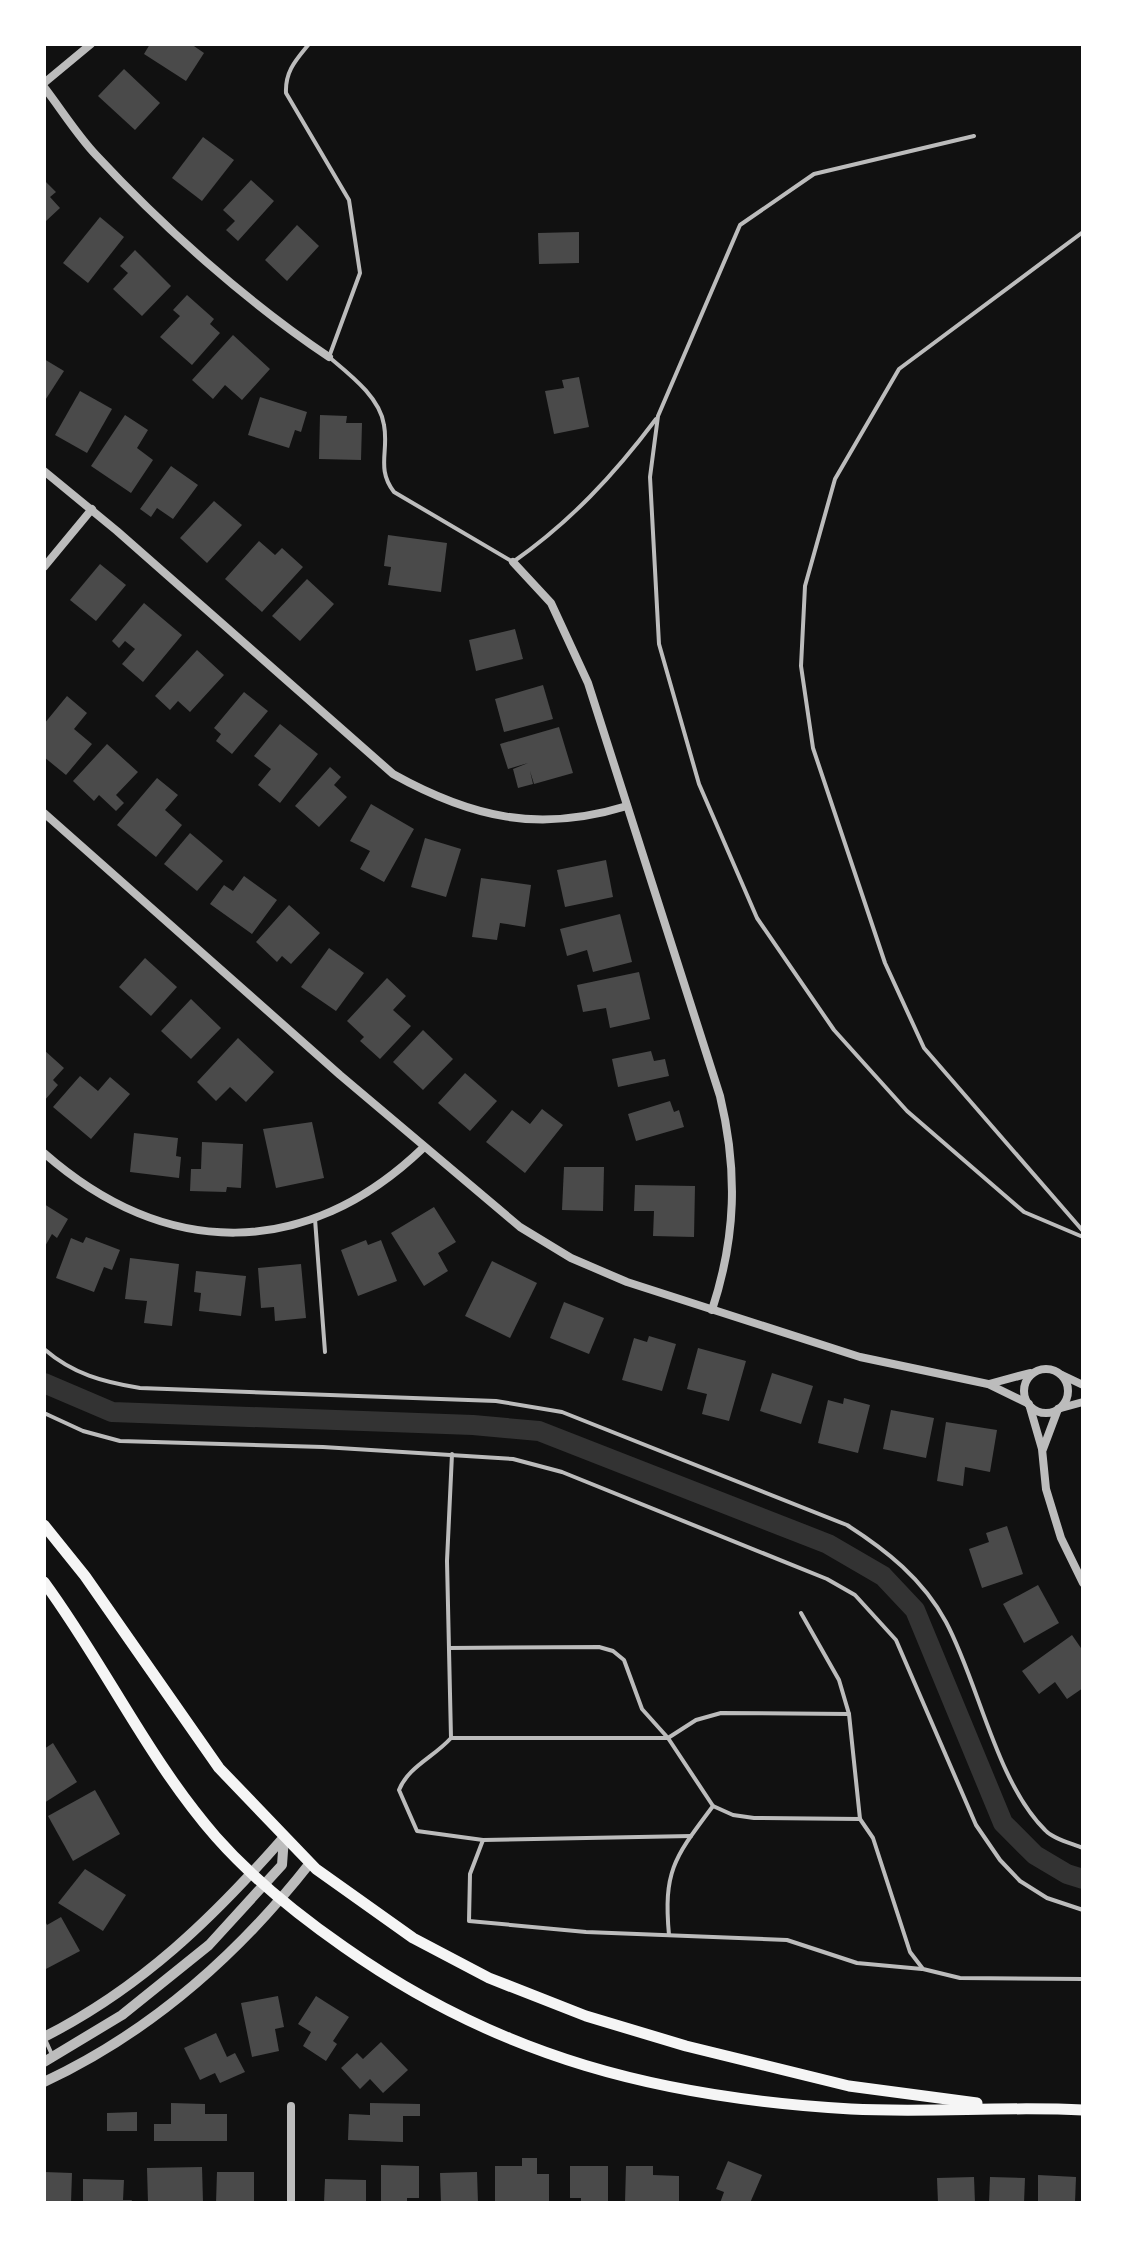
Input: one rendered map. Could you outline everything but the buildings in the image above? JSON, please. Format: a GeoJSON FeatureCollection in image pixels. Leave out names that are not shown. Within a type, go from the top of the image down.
{"type":"FeatureCollection","features":[{"type":"Feature","properties":{"kind":"main road"},"geometry":{"type":"LineString","coordinates":[[44,1525],[85,1576],[219,1768],[310,1863],[413,1938],[489,1978],[586,2016],[769,2069],[849,2086],[1013,2108]]}},
{"type":"Feature","properties":{"kind":"main road"},"geometry":{"type":"LineString","coordinates":[[44,1582],[180,1792],[251,1874],[371,1966],[425,2000],[518,2045],[580,2067],[637,2082],[766,2103],[855,2109],[1083,2110]]}},
{"type":"Feature","properties":{"kind":"street"},"geometry":{"type":"LineString","coordinates":[[91,44],[44,85],[94,153],[149,208],[284,327],[329,357]]}},
{"type":"Feature","properties":{"kind":"street"},"geometry":{"type":"LineString","coordinates":[[44,471],[92,509],[393,774],[439,800],[491,816],[536,820],[580,818],[627,806]]}},
{"type":"Feature","properties":{"kind":"street"},"geometry":{"type":"LineString","coordinates":[[44,567],[92,509]]}},
{"type":"Feature","properties":{"kind":"street"},"geometry":{"type":"LineString","coordinates":[[513,562],[551,603],[572,643],[627,806],[729,1136],[734,1213],[728,1257],[712,1310]]}},
{"type":"Feature","properties":{"kind":"street"},"geometry":{"type":"LineString","coordinates":[[44,813],[423,1148],[520,1227],[571,1258],[627,1282],[860,1357],[988,1384],[1040,1412],[1083,1402]]}},
{"type":"Feature","properties":{"kind":"street"},"geometry":{"type":"LineString","coordinates":[[44,1153],[72,1178],[115,1205],[161,1223],[235,1233],[274,1229],[315,1219],[348,1206],[377,1188],[423,1148]]}},
{"type":"Feature","properties":{"kind":"street"},"geometry":{"type":"LineString","coordinates":[[988,1384],[1047,1368],[1083,1385]]}},
{"type":"Feature","properties":{"kind":"street"},"geometry":{"type":"LineString","coordinates":[[1032,1373],[1024,1387],[1042,1449],[1050,1501],[1061,1538],[1083,1583]]}},
{"type":"Feature","properties":{"kind":"street"},"geometry":{"type":"LineString","coordinates":[[1042,1449],[1069,1389],[1062,1375]]}},
{"type":"Feature","properties":{"kind":"street"},"geometry":{"type":"LineString","coordinates":[[44,2037],[112,1999],[157,1966],[251,1874],[284,1837]]}},
{"type":"Feature","properties":{"kind":"street"},"geometry":{"type":"LineString","coordinates":[[48,2059],[168,1981],[266,1886],[282,1865],[284,1837]]}},
{"type":"Feature","properties":{"kind":"street"},"geometry":{"type":"LineString","coordinates":[[44,2082],[104,2051],[182,1997],[224,1960],[281,1900],[310,1863]]}},
{"type":"Feature","properties":{"kind":"street"},"geometry":{"type":"LineString","coordinates":[[291,2106],[291,2203]]}},
{"type":"Feature","properties":{"kind":"lane"},"geometry":{"type":"LineString","coordinates":[[309,44],[290,68],[285,80],[286,93],[349,200],[360,273],[329,357],[362,385],[382,418],[384,480],[394,492],[513,562],[554,534],[608,480],[658,416],[740,225],[814,174],[974,136]]}},
{"type":"Feature","properties":{"kind":"lane"},"geometry":{"type":"LineString","coordinates":[[1083,232],[899,369],[835,479],[805,586],[801,666],[813,748],[885,963],[924,1048],[1083,1234]]}},
{"type":"Feature","properties":{"kind":"lane"},"geometry":{"type":"LineString","coordinates":[[658,416],[650,477],[659,644],[699,784],[757,918],[834,1030],[907,1111],[1024,1212],[1083,1234]]}},
{"type":"Feature","properties":{"kind":"lane"},"geometry":{"type":"LineString","coordinates":[[315,1219],[325,1352]]}},
{"type":"Feature","properties":{"kind":"lane"},"geometry":{"type":"LineString","coordinates":[[44,1349],[59,1362],[96,1380],[140,1388],[496,1401],[562,1412],[847,1525],[887,1551],[922,1589],[945,1621],[1021,1801],[1047,1833],[1083,1848]]}},
{"type":"Feature","properties":{"kind":"lane"},"geometry":{"type":"LineString","coordinates":[[44,1413],[83,1431],[120,1441],[513,1459],[562,1472],[827,1579],[855,1595],[896,1640],[976,1825],[1000,1860],[1020,1881],[1047,1898],[1083,1910]]}},
{"type":"Feature","properties":{"kind":"lane"},"geometry":{"type":"LineString","coordinates":[[452,1454],[447,1561],[451,1738],[434,1757],[406,1775],[399,1790],[417,1831],[483,1840],[691,1836]]}},
{"type":"Feature","properties":{"kind":"lane"},"geometry":{"type":"LineString","coordinates":[[801,1613],[839,1680],[849,1714],[860,1819],[873,1838],[910,1952],[923,1969]]}},
{"type":"Feature","properties":{"kind":"lane"},"geometry":{"type":"LineString","coordinates":[[449,1648],[599,1647],[613,1651],[624,1660],[642,1709],[668,1738],[713,1806],[733,1815],[754,1818],[860,1819]]}},
{"type":"Feature","properties":{"kind":"lane"},"geometry":{"type":"LineString","coordinates":[[451,1738],[668,1738],[696,1720],[721,1713],[849,1714]]}},
{"type":"Feature","properties":{"kind":"lane"},"geometry":{"type":"LineString","coordinates":[[669,1935],[665,1895],[672,1865],[713,1806]]}},
{"type":"Feature","properties":{"kind":"lane"},"geometry":{"type":"LineString","coordinates":[[483,1840],[470,1874],[469,1921],[586,1932],[787,1940],[857,1963],[923,1969],[960,1978],[1083,1979]]}},
{"type":"Feature","properties":{"kind":"lane"},"geometry":{"type":"LineString","coordinates":[[44,2037],[48,2059]]}},
{"type":"Feature","properties":{"kind":"waterway"},"geometry":{"type":"LineString","coordinates":[[44,1383],[112,1412],[473,1425],[539,1431],[828,1544],[883,1576],[915,1610],[1003,1823],[1035,1855],[1067,1874],[1083,1879]]}}]}
